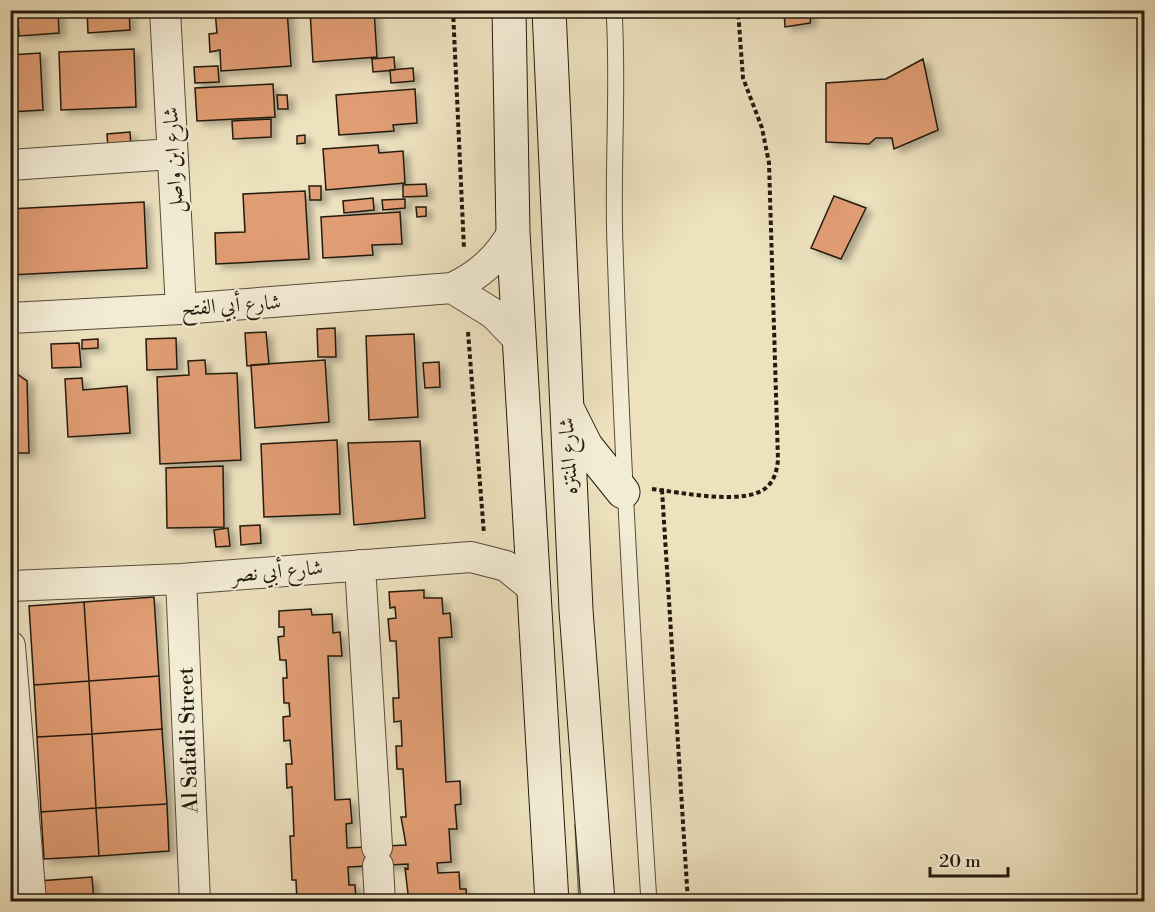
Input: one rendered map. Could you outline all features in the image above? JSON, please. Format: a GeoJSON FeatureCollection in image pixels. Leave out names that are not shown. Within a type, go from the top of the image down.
{"type":"FeatureCollection","features":[{"type":"Feature","properties":{"kind":"main road","name":"شارع المنتزه"},"geometry":{"type":"LineString","coordinates":[[509,10],[513,232],[552,902]]}},
{"type":"Feature","properties":{"kind":"main road"},"geometry":{"type":"LineString","coordinates":[[518,10],[525,29],[530,78],[545,81],[552,74]]}},
{"type":"Feature","properties":{"kind":"main road","name":"شارع المنتزه"},"geometry":{"type":"LineString","coordinates":[[549,10],[576,610],[598,902]]}},
{"type":"Feature","properties":{"kind":"main road"},"geometry":{"type":"LineString","coordinates":[[513,232],[532,236],[542,245],[563,295]]}},
{"type":"Feature","properties":{"kind":"main road"},"geometry":{"type":"LineString","coordinates":[[565,402],[586,446],[623,492]]}},
{"type":"Feature","properties":{"kind":"street","name":"شارع ابن واصل"},"geometry":{"type":"LineString","coordinates":[[165,10],[180,309]]}},
{"type":"Feature","properties":{"kind":"street"},"geometry":{"type":"LineString","coordinates":[[10,165],[172,154]]}},
{"type":"Feature","properties":{"kind":"street"},"geometry":{"type":"LineString","coordinates":[[513,232],[493,261],[461,288],[494,314],[520,341]]}},
{"type":"Feature","properties":{"kind":"street","name":"شارع أبي الفتح"},"geometry":{"type":"LineString","coordinates":[[10,318],[180,309],[461,288]]}},
{"type":"Feature","properties":{"kind":"street","name":"شارع أبي نصر"},"geometry":{"type":"LineString","coordinates":[[10,586],[181,579],[452,557],[486,559],[506,566],[522,576],[534,589]]}},
{"type":"Feature","properties":{"kind":"street"},"geometry":{"type":"LineString","coordinates":[[360,565],[380,902]]}},
{"type":"Feature","properties":{"kind":"street","name":"Al Safadi Street"},"geometry":{"type":"LineString","coordinates":[[181,579],[195,902]]}},
{"type":"Feature","properties":{"kind":"street"},"geometry":{"type":"LineString","coordinates":[[10,646],[32,902]]}},
{"type":"Feature","properties":{"kind":"lane"},"geometry":{"type":"LineString","coordinates":[[614,10],[617,89],[613,189],[623,492],[649,902]]}},
{"type":"Feature","properties":{"kind":"path"},"geometry":{"type":"LineString","coordinates":[[453,10],[461,288],[486,559]]}},
{"type":"Feature","properties":{"kind":"path"},"geometry":{"type":"LineString","coordinates":[[623,492],[639,488],[744,498],[768,486],[776,474],[778,460],[769,163],[762,128],[743,78],[738,10]]}},
{"type":"Feature","properties":{"kind":"path"},"geometry":{"type":"LineString","coordinates":[[662,490],[688,902]]}},
{"type":"Feature","properties":{"kind":"green space"},"geometry":{"type":"Polygon","coordinates":[[[575,825],[585,825],[589,901],[579,901],[575,825]]]}},
{"type":"Feature","properties":{"kind":"building"},"geometry":{"type":"Polygon","coordinates":[[[17,10],[58,10],[59,33],[19,36],[17,10]]]}},
{"type":"Feature","properties":{"kind":"building"},"geometry":{"type":"Polygon","coordinates":[[[87,10],[129,10],[130,30],[88,33],[87,10]]]}},
{"type":"Feature","properties":{"kind":"building"},"geometry":{"type":"Polygon","coordinates":[[[287,10],[291,66],[221,71],[220,50],[210,52],[209,34],[217,33],[215,11],[287,10]]]}},
{"type":"Feature","properties":{"kind":"building"},"geometry":{"type":"Polygon","coordinates":[[[310,10],[374,10],[377,57],[313,62],[310,10]]]}},
{"type":"Feature","properties":{"kind":"building"},"geometry":{"type":"Polygon","coordinates":[[[784,10],[812,10],[810,23],[785,27],[784,10]]]}},
{"type":"Feature","properties":{"kind":"building"},"geometry":{"type":"Polygon","coordinates":[[[134,49],[136,107],[61,110],[59,52],[134,49]]]}},
{"type":"Feature","properties":{"kind":"building"},"geometry":{"type":"Polygon","coordinates":[[[40,53],[43,110],[10,112],[10,55],[40,53]]]}},
{"type":"Feature","properties":{"kind":"building"},"geometry":{"type":"Polygon","coordinates":[[[394,57],[395,70],[373,72],[372,59],[394,57]]]}},
{"type":"Feature","properties":{"kind":"building"},"geometry":{"type":"Polygon","coordinates":[[[923,59],[938,130],[894,149],[892,138],[876,138],[869,144],[826,142],[826,83],[886,79],[923,59]]]}},
{"type":"Feature","properties":{"kind":"building"},"geometry":{"type":"Polygon","coordinates":[[[218,66],[219,82],[195,83],[194,67],[218,66]]]}},
{"type":"Feature","properties":{"kind":"building"},"geometry":{"type":"Polygon","coordinates":[[[413,68],[414,81],[391,83],[390,70],[413,68]]]}},
{"type":"Feature","properties":{"kind":"building"},"geometry":{"type":"Polygon","coordinates":[[[273,84],[275,117],[197,121],[195,88],[273,84]]]}},
{"type":"Feature","properties":{"kind":"building"},"geometry":{"type":"Polygon","coordinates":[[[415,89],[417,123],[393,125],[394,131],[339,135],[336,95],[415,89]]]}},
{"type":"Feature","properties":{"kind":"building"},"geometry":{"type":"Polygon","coordinates":[[[277,95],[287,95],[288,109],[278,109],[277,95]]]}},
{"type":"Feature","properties":{"kind":"building"},"geometry":{"type":"Polygon","coordinates":[[[271,119],[271,137],[233,139],[232,121],[271,119]]]}},
{"type":"Feature","properties":{"kind":"building"},"geometry":{"type":"Polygon","coordinates":[[[130,132],[131,148],[108,149],[107,134],[130,132]]]}},
{"type":"Feature","properties":{"kind":"building"},"geometry":{"type":"Polygon","coordinates":[[[305,135],[305,143],[297,144],[297,136],[305,135]]]}},
{"type":"Feature","properties":{"kind":"building"},"geometry":{"type":"Polygon","coordinates":[[[378,145],[379,153],[403,151],[405,183],[326,190],[323,149],[378,145]]]}},
{"type":"Feature","properties":{"kind":"building"},"geometry":{"type":"Polygon","coordinates":[[[426,184],[427,196],[403,197],[403,185],[426,184]]]}},
{"type":"Feature","properties":{"kind":"building"},"geometry":{"type":"Polygon","coordinates":[[[309,186],[321,186],[321,200],[310,200],[309,186]]]}},
{"type":"Feature","properties":{"kind":"building"},"geometry":{"type":"Polygon","coordinates":[[[305,191],[309,259],[216,264],[215,233],[245,232],[243,194],[305,191]]]}},
{"type":"Feature","properties":{"kind":"building"},"geometry":{"type":"Polygon","coordinates":[[[834,196],[866,208],[841,259],[811,248],[834,196]]]}},
{"type":"Feature","properties":{"kind":"building"},"geometry":{"type":"Polygon","coordinates":[[[373,198],[374,210],[344,213],[343,201],[373,198]]]}},
{"type":"Feature","properties":{"kind":"building"},"geometry":{"type":"Polygon","coordinates":[[[405,199],[405,208],[383,210],[382,200],[405,199]]]}},
{"type":"Feature","properties":{"kind":"building"},"geometry":{"type":"Polygon","coordinates":[[[144,202],[147,268],[10,275],[10,209],[144,202]]]}},
{"type":"Feature","properties":{"kind":"building"},"geometry":{"type":"Polygon","coordinates":[[[416,207],[426,207],[426,216],[417,217],[416,207]]]}},
{"type":"Feature","properties":{"kind":"building"},"geometry":{"type":"Polygon","coordinates":[[[400,212],[402,244],[372,245],[373,255],[323,258],[321,217],[400,212]]]}},
{"type":"Feature","properties":{"kind":"building"},"geometry":{"type":"Polygon","coordinates":[[[335,328],[336,357],[318,357],[317,329],[335,328]]]}},
{"type":"Feature","properties":{"kind":"building"},"geometry":{"type":"Polygon","coordinates":[[[266,332],[269,364],[247,366],[245,333],[266,332]]]}},
{"type":"Feature","properties":{"kind":"building"},"geometry":{"type":"Polygon","coordinates":[[[414,334],[418,417],[369,420],[366,336],[414,334]]]}},
{"type":"Feature","properties":{"kind":"building"},"geometry":{"type":"Polygon","coordinates":[[[176,338],[177,369],[147,370],[146,339],[176,338]]]}},
{"type":"Feature","properties":{"kind":"building"},"geometry":{"type":"Polygon","coordinates":[[[98,339],[98,348],[82,349],[82,340],[98,339]]]}},
{"type":"Feature","properties":{"kind":"building"},"geometry":{"type":"Polygon","coordinates":[[[79,343],[81,367],[52,368],[51,344],[79,343]]]}},
{"type":"Feature","properties":{"kind":"building"},"geometry":{"type":"Polygon","coordinates":[[[205,360],[206,374],[237,373],[241,460],[160,464],[157,377],[189,375],[188,361],[205,360]]]}},
{"type":"Feature","properties":{"kind":"building"},"geometry":{"type":"Polygon","coordinates":[[[325,360],[329,422],[255,428],[251,365],[325,360]]]}},
{"type":"Feature","properties":{"kind":"building"},"geometry":{"type":"Polygon","coordinates":[[[439,362],[440,387],[425,388],[423,363],[439,362]]]}},
{"type":"Feature","properties":{"kind":"building"},"geometry":{"type":"Polygon","coordinates":[[[10,369],[27,381],[29,453],[10,453],[10,369]]]}},
{"type":"Feature","properties":{"kind":"building"},"geometry":{"type":"Polygon","coordinates":[[[82,378],[83,390],[127,386],[130,433],[68,437],[65,379],[82,378]]]}},
{"type":"Feature","properties":{"kind":"building"},"geometry":{"type":"Polygon","coordinates":[[[337,440],[340,514],[264,517],[261,444],[337,440]]]}},
{"type":"Feature","properties":{"kind":"building"},"geometry":{"type":"Polygon","coordinates":[[[420,441],[425,518],[354,525],[348,443],[420,441]]]}},
{"type":"Feature","properties":{"kind":"building"},"geometry":{"type":"Polygon","coordinates":[[[223,466],[224,527],[167,528],[166,468],[223,466]]]}},
{"type":"Feature","properties":{"kind":"building"},"geometry":{"type":"Polygon","coordinates":[[[260,525],[261,543],[241,545],[240,526],[260,525]]]}},
{"type":"Feature","properties":{"kind":"building"},"geometry":{"type":"Polygon","coordinates":[[[228,528],[230,546],[216,547],[214,530],[228,528]]]}},
{"type":"Feature","properties":{"kind":"building"},"geometry":{"type":"Polygon","coordinates":[[[424,590],[424,598],[442,598],[443,614],[450,613],[452,637],[439,638],[446,782],[460,781],[461,804],[455,805],[457,829],[449,829],[451,862],[437,863],[438,873],[459,872],[460,889],[466,889],[467,902],[409,902],[405,868],[408,869],[408,864],[348,867],[349,885],[355,885],[356,902],[297,902],[296,880],[292,880],[290,836],[294,836],[292,787],[287,788],[286,764],[292,764],[290,740],[284,741],[283,717],[290,716],[289,703],[284,703],[283,678],[287,678],[286,660],[280,660],[278,637],[284,636],[284,627],[279,627],[279,611],[311,609],[312,615],[332,614],[333,633],[340,632],[342,656],[328,656],[335,800],[350,799],[352,823],[346,824],[347,848],[406,845],[401,817],[406,817],[403,769],[397,769],[396,746],[402,746],[401,721],[394,722],[393,698],[399,698],[396,641],[390,641],[388,619],[396,618],[395,607],[390,608],[389,592],[424,590]]]}},
{"type":"Feature","properties":{"kind":"building"},"geometry":{"type":"Polygon","coordinates":[[[154,597],[159,676],[89,681],[84,602],[154,597]]]}},
{"type":"Feature","properties":{"kind":"building"},"geometry":{"type":"Polygon","coordinates":[[[84,602],[89,681],[34,685],[29,606],[84,602]]]}},
{"type":"Feature","properties":{"kind":"building"},"geometry":{"type":"Polygon","coordinates":[[[159,676],[162,729],[92,734],[89,681],[159,676]]]}},
{"type":"Feature","properties":{"kind":"building"},"geometry":{"type":"Polygon","coordinates":[[[89,681],[92,734],[37,737],[34,685],[89,681]]]}},
{"type":"Feature","properties":{"kind":"building"},"geometry":{"type":"Polygon","coordinates":[[[162,729],[167,804],[96,808],[92,734],[162,729]]]}},
{"type":"Feature","properties":{"kind":"building"},"geometry":{"type":"Polygon","coordinates":[[[92,734],[96,808],[41,812],[37,737],[92,734]]]}},
{"type":"Feature","properties":{"kind":"building"},"geometry":{"type":"Polygon","coordinates":[[[167,804],[169,851],[99,856],[96,808],[167,804]]]}},
{"type":"Feature","properties":{"kind":"building"},"geometry":{"type":"Polygon","coordinates":[[[96,808],[99,856],[44,859],[41,812],[96,808]]]}},
{"type":"Feature","properties":{"kind":"building"},"geometry":{"type":"Polygon","coordinates":[[[92,877],[94,902],[39,902],[38,881],[92,877]]]}}]}
